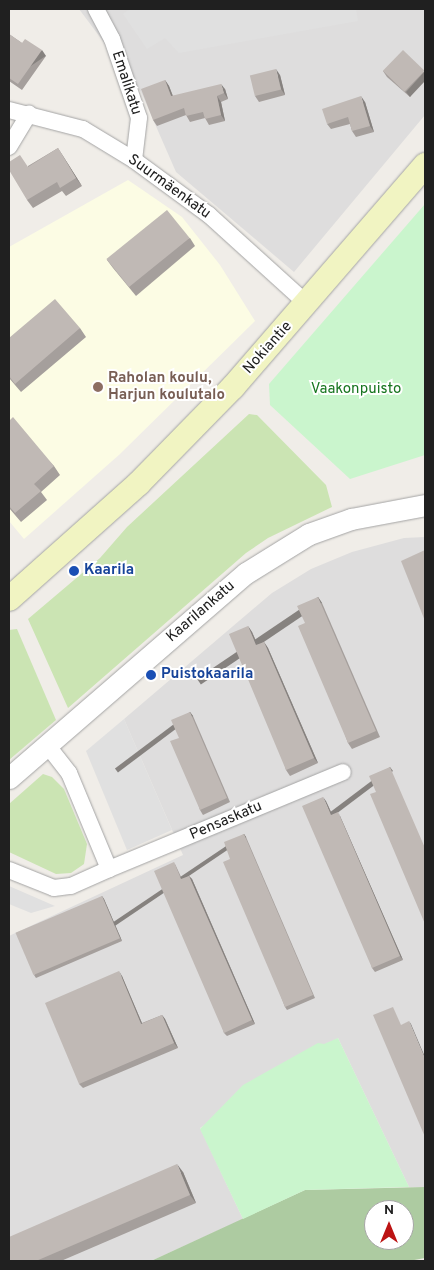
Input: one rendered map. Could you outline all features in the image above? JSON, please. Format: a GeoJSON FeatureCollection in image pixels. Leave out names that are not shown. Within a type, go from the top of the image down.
{"type":"FeatureCollection","features":[{"type":"Feature","properties":{"kind":"main road","name":"Nokiantie"},"geometry":{"type":"LineString","coordinates":[[9,599],[139,483],[233,387],[307,304],[425,165]]}},
{"type":"Feature","properties":{"kind":"street","name":"Emalikatu"},"geometry":{"type":"LineString","coordinates":[[96,9],[112,39],[139,118],[134,160]]}},
{"type":"Feature","properties":{"kind":"street","name":"Suurmäenkatu"},"geometry":{"type":"LineString","coordinates":[[9,110],[83,129],[134,160],[209,215],[307,304]]}},
{"type":"Feature","properties":{"kind":"street"},"geometry":{"type":"LineString","coordinates":[[9,147],[29,114]]}},
{"type":"Feature","properties":{"kind":"street","name":"Kaarilankatu"},"geometry":{"type":"LineString","coordinates":[[9,778],[195,616],[267,560],[309,534],[351,519],[425,505]]}},
{"type":"Feature","properties":{"kind":"street"},"geometry":{"type":"LineString","coordinates":[[47,745],[66,767],[110,870]]}},
{"type":"Feature","properties":{"kind":"street","name":"Pensaskatu"},"geometry":{"type":"LineString","coordinates":[[9,870],[54,888],[71,886],[343,772]]}},
{"type":"Feature","properties":{"kind":"shaded area"},"geometry":{"type":"Polygon","coordinates":[[[79,9],[425,9],[425,115],[294,272],[176,172],[141,92],[79,9]]]}},
{"type":"Feature","properties":{"kind":"shaded area"},"geometry":{"type":"Polygon","coordinates":[[[130,9],[356,9],[358,21],[179,53],[165,38],[147,49],[123,14],[130,9]]]}},
{"type":"Feature","properties":{"kind":"shaded area","name":"Raholan koulu, Harjun koulutalo"},"geometry":{"type":"Polygon","coordinates":[[[128,180],[182,217],[220,265],[255,321],[120,454],[24,539],[9,521],[9,247],[128,180]]]}},
{"type":"Feature","properties":{"kind":"shaded area"},"geometry":{"type":"Polygon","coordinates":[[[425,537],[425,1187],[409,1187],[338,1038],[200,1128],[243,1219],[151,1261],[9,1261],[9,936],[183,855],[124,719],[272,593],[311,569],[352,552],[404,538],[425,537]]]}},
{"type":"Feature","properties":{"kind":"shaded area"},"geometry":{"type":"Polygon","coordinates":[[[124,719],[172,830],[127,850],[86,751],[124,719]]]}},
{"type":"Feature","properties":{"kind":"shaded area"},"geometry":{"type":"Polygon","coordinates":[[[9,886],[55,906],[31,913],[9,904],[9,886]]]}},
{"type":"Feature","properties":{"kind":"green space","name":"Vaakonpuisto"},"geometry":{"type":"Polygon","coordinates":[[[425,204],[425,455],[350,479],[270,405],[269,384],[425,204]]]}},
{"type":"Feature","properties":{"kind":"green space"},"geometry":{"type":"Polygon","coordinates":[[[249,414],[257,415],[326,485],[332,507],[268,538],[246,553],[68,708],[28,619],[100,558],[127,527],[249,414]]]}},
{"type":"Feature","properties":{"kind":"green space"},"geometry":{"type":"Polygon","coordinates":[[[17,629],[56,720],[9,760],[9,630],[17,629]]]}},
{"type":"Feature","properties":{"kind":"green space"},"geometry":{"type":"Polygon","coordinates":[[[43,774],[52,777],[64,789],[87,844],[84,864],[71,873],[56,874],[9,852],[9,804],[43,774]]]}},
{"type":"Feature","properties":{"kind":"green space"},"geometry":{"type":"Polygon","coordinates":[[[338,1038],[409,1187],[305,1190],[243,1219],[200,1129],[243,1085],[318,1043],[324,1044],[338,1038]]]}},
{"type":"Feature","properties":{"kind":"green space"},"geometry":{"type":"Polygon","coordinates":[[[425,1187],[425,1258],[409,1261],[151,1261],[305,1190],[425,1187]]]}},
{"type":"Feature","properties":{"kind":"building"},"geometry":{"type":"Polygon","coordinates":[[[9,34],[22,43],[25,39],[42,50],[18,84],[9,78],[9,34]]]}},
{"type":"Feature","properties":{"kind":"building"},"geometry":{"type":"Polygon","coordinates":[[[403,50],[425,71],[404,92],[383,71],[403,50]]]}},
{"type":"Feature","properties":{"kind":"building"},"geometry":{"type":"Polygon","coordinates":[[[276,69],[281,89],[255,96],[250,76],[276,69]]]}},
{"type":"Feature","properties":{"kind":"building"},"geometry":{"type":"Polygon","coordinates":[[[165,80],[171,96],[221,84],[224,93],[217,96],[221,115],[205,119],[203,112],[186,116],[184,108],[153,120],[141,89],[165,80]]]}},
{"type":"Feature","properties":{"kind":"building"},"geometry":{"type":"Polygon","coordinates":[[[361,96],[370,126],[352,131],[348,117],[327,124],[322,109],[361,96]]]}},
{"type":"Feature","properties":{"kind":"building"},"geometry":{"type":"Polygon","coordinates":[[[58,148],[76,178],[60,188],[57,182],[27,200],[9,170],[9,162],[20,155],[28,167],[58,148]]]}},
{"type":"Feature","properties":{"kind":"building"},"geometry":{"type":"Polygon","coordinates":[[[167,210],[190,238],[129,287],[106,259],[167,210]]]}},
{"type":"Feature","properties":{"kind":"building"},"geometry":{"type":"Polygon","coordinates":[[[55,299],[80,328],[15,384],[9,376],[9,338],[55,299]]]}},
{"type":"Feature","properties":{"kind":"building"},"geometry":{"type":"Polygon","coordinates":[[[13,417],[54,466],[34,484],[41,491],[15,513],[9,506],[9,421],[13,417]]]}},
{"type":"Feature","properties":{"kind":"building"},"geometry":{"type":"Polygon","coordinates":[[[425,550],[425,621],[401,561],[425,550]]]}},
{"type":"Feature","properties":{"kind":"building"},"geometry":{"type":"Polygon","coordinates":[[[318,597],[376,731],[348,743],[298,626],[305,623],[297,606],[318,597]]]}},
{"type":"Feature","properties":{"kind":"building"},"geometry":{"type":"Polygon","coordinates":[[[248,626],[256,645],[264,642],[314,758],[286,770],[229,634],[248,626]]]}},
{"type":"Feature","properties":{"kind":"building"},"geometry":{"type":"Polygon","coordinates":[[[190,712],[227,798],[200,810],[170,741],[179,738],[171,720],[190,712]]]}},
{"type":"Feature","properties":{"kind":"building"},"geometry":{"type":"Polygon","coordinates":[[[390,767],[425,848],[425,924],[370,794],[376,792],[369,776],[390,767]]]}},
{"type":"Feature","properties":{"kind":"building"},"geometry":{"type":"Polygon","coordinates":[[[323,797],[331,815],[338,812],[400,956],[372,968],[302,806],[323,797]]]}},
{"type":"Feature","properties":{"kind":"building"},"geometry":{"type":"Polygon","coordinates":[[[244,834],[313,995],[285,1007],[223,862],[230,859],[224,842],[244,834]]]}},
{"type":"Feature","properties":{"kind":"building"},"geometry":{"type":"Polygon","coordinates":[[[174,862],[181,879],[189,876],[252,1020],[224,1033],[154,871],[174,862]]]}},
{"type":"Feature","properties":{"kind":"building"},"geometry":{"type":"Polygon","coordinates":[[[102,896],[120,938],[33,975],[15,933],[102,896]]]}},
{"type":"Feature","properties":{"kind":"building"},"geometry":{"type":"Polygon","coordinates":[[[119,971],[141,1024],[162,1015],[174,1043],[79,1084],[45,1003],[119,971]]]}},
{"type":"Feature","properties":{"kind":"building"},"geometry":{"type":"Polygon","coordinates":[[[393,1007],[401,1025],[409,1021],[425,1059],[425,1137],[373,1015],[393,1007]]]}},
{"type":"Feature","properties":{"kind":"building"},"geometry":{"type":"Polygon","coordinates":[[[177,1164],[190,1195],[36,1261],[9,1261],[9,1237],[177,1164]]]}},
{"type":"Feature","properties":{"kind":"place","name":"Raholan koulu, Harjun koulutalo"},"geometry":{"type":"Point","coordinates":[98,387]}},
{"type":"Feature","properties":{"kind":"place","name":"Kaarila"},"geometry":{"type":"Point","coordinates":[74,571]}},
{"type":"Feature","properties":{"kind":"place","name":"Puistokaarila"},"geometry":{"type":"Point","coordinates":[151,675]}}]}
